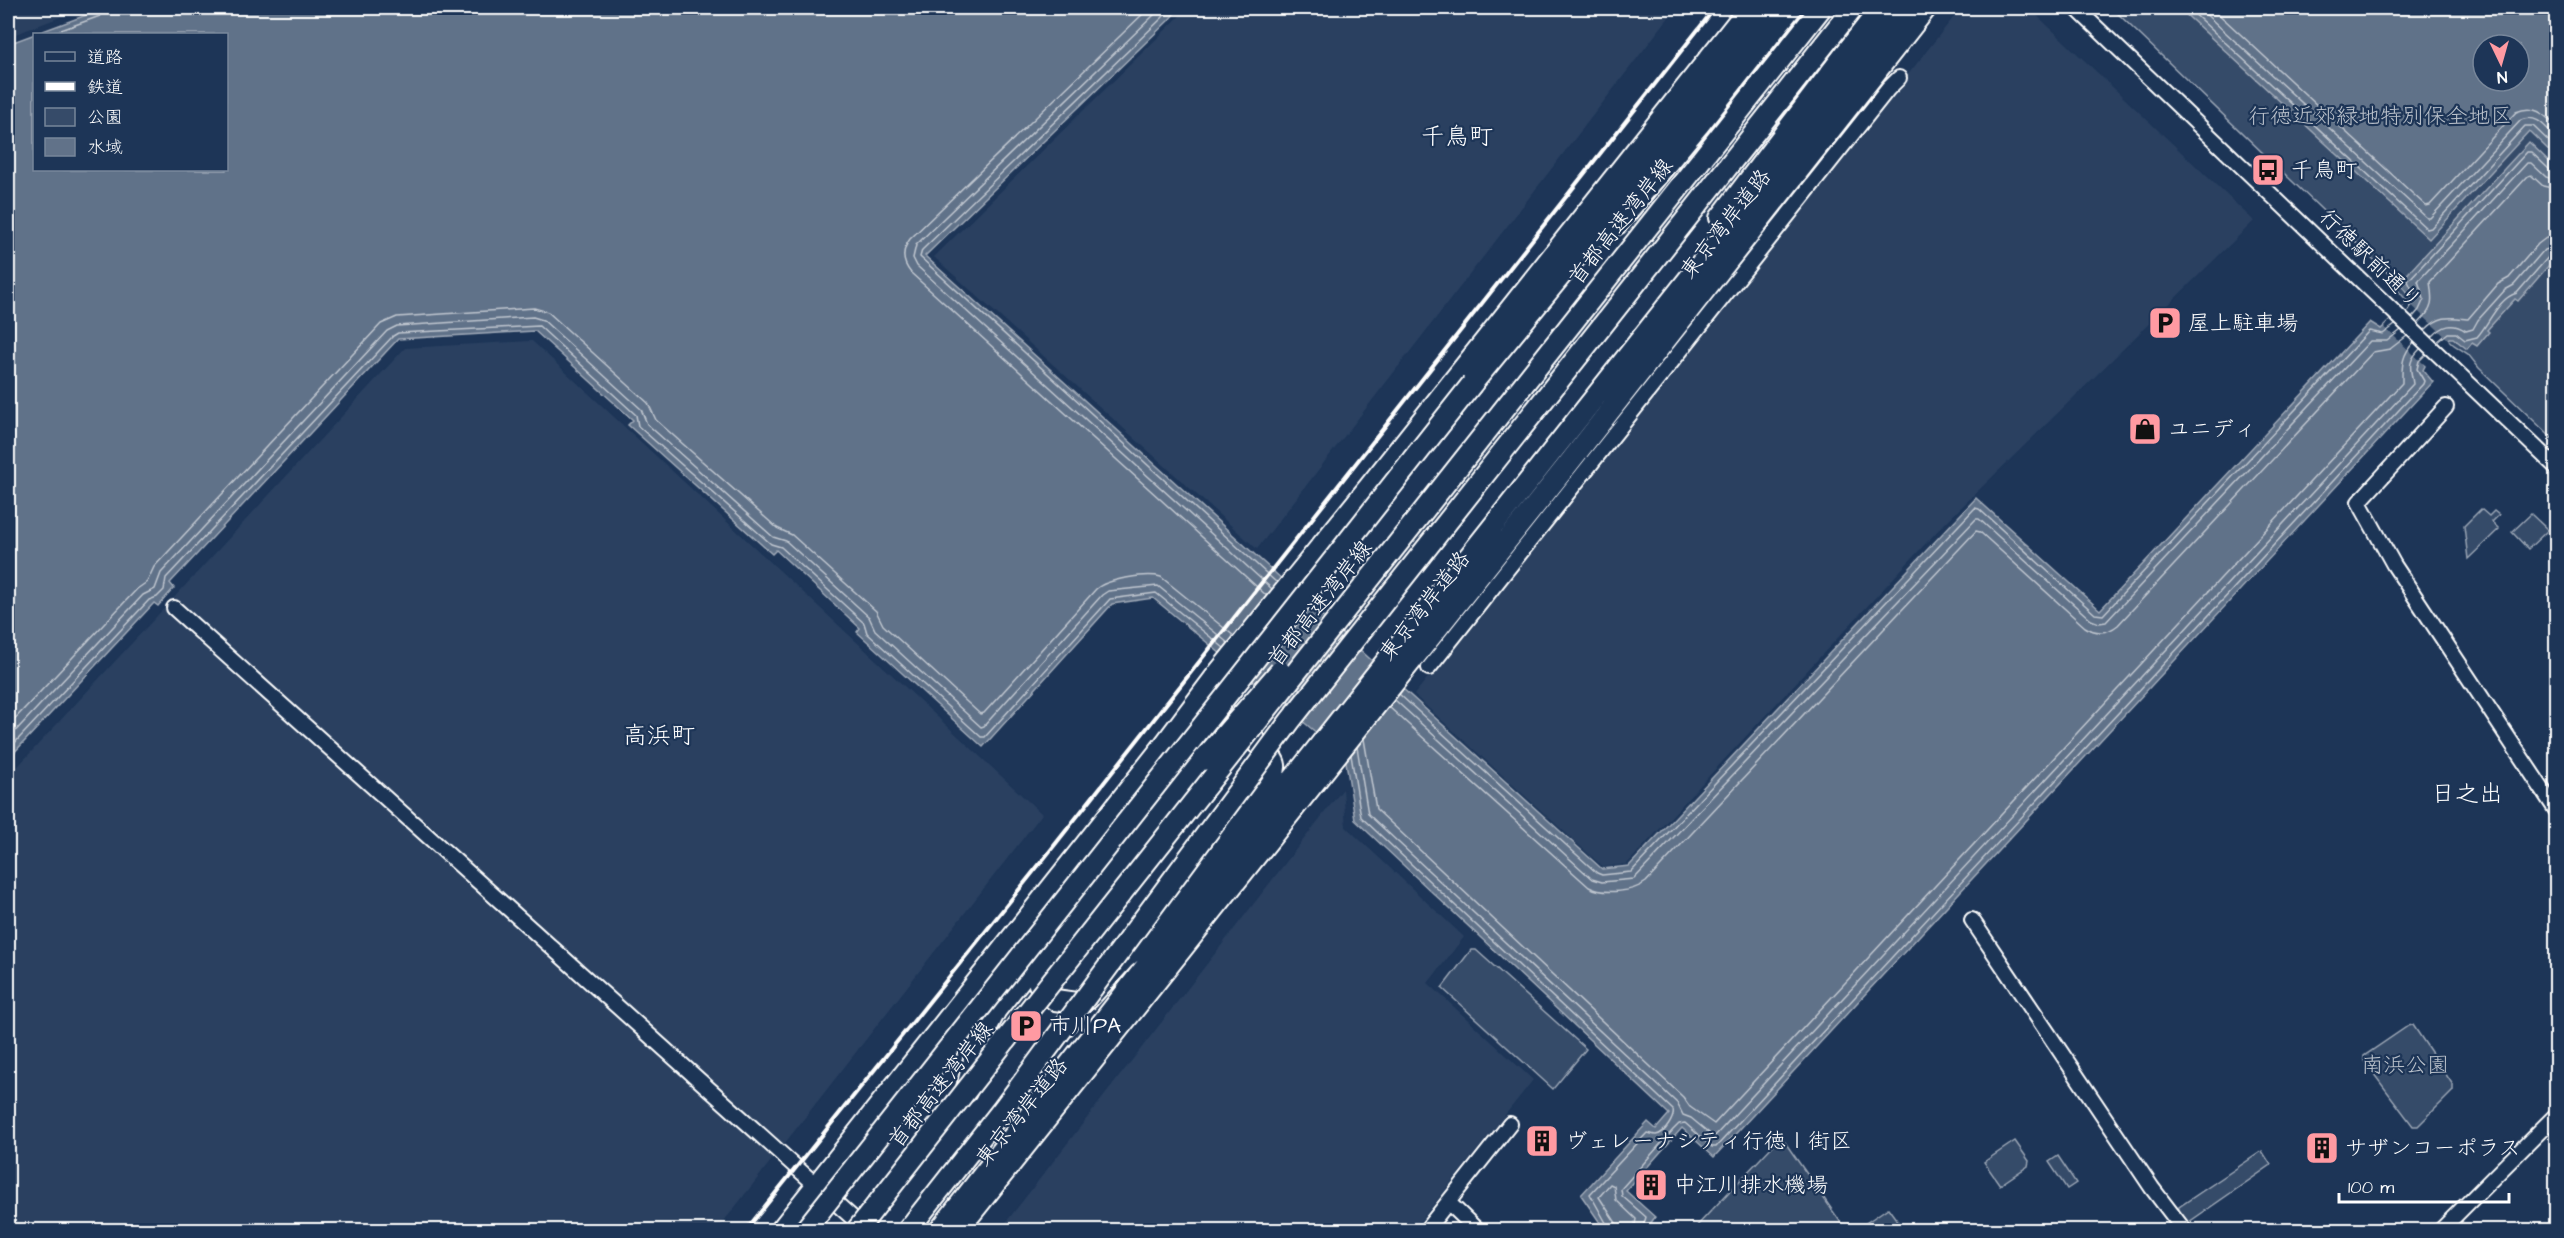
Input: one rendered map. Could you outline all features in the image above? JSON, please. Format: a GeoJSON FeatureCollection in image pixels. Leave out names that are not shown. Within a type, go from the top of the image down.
{"type":"FeatureCollection","features":[{"type":"Feature","properties":{"kind":"highway"},"geometry":{"type":"LineString","coordinates":[[805,1230],[1361,526],[1466,379],[1749,8]]}},
{"type":"Feature","properties":{"kind":"highway"},"geometry":{"type":"LineString","coordinates":[[781,1230],[1161,749],[1219,672],[1466,379],[1590,240],[1608,212],[1771,8]]}},
{"type":"Feature","properties":{"kind":"highway"},"geometry":{"type":"LineString","coordinates":[[1590,240],[1617,224],[1791,8]]}},
{"type":"Feature","properties":{"kind":"highway","name":"首都高速湾岸線"},"geometry":{"type":"LineString","coordinates":[[857,1230],[1821,8]]}},
{"type":"Feature","properties":{"kind":"highway"},"geometry":{"type":"LineString","coordinates":[[908,1230],[1004,1109],[1206,831],[1290,721],[1853,8]]}},
{"type":"Feature","properties":{"kind":"highway"},"geometry":{"type":"LineString","coordinates":[[1585,411],[1707,235],[1880,8]]}},
{"type":"Feature","properties":{"kind":"highway","name":"東京湾岸道路"},"geometry":{"type":"LineString","coordinates":[[958,1230],[1130,1018],[1250,861],[1337,756],[1557,462],[1585,411],[1903,8]]}},
{"type":"Feature","properties":{"kind":"highway","name":"東京湾岸道路"},"geometry":{"type":"LineString","coordinates":[[940,1230],[1402,641],[1557,462],[1926,8]]}},
{"type":"Feature","properties":{"kind":"highway"},"geometry":{"type":"LineString","coordinates":[[1161,749],[1193,717],[1294,594],[1361,526]]}},
{"type":"Feature","properties":{"kind":"highway"},"geometry":{"type":"LineString","coordinates":[[966,1092],[978,1044],[996,1010],[1219,729],[1229,727],[1238,729],[1274,759],[1275,767],[1264,790],[1140,946],[1124,959],[1088,999],[1077,1003],[1055,1000],[1039,984],[1037,976],[1051,953],[1203,760],[1307,639],[1352,602]]}},
{"type":"Feature","properties":{"kind":"highway"},"geometry":{"type":"LineString","coordinates":[[1250,861],[1385,675],[1402,641]]}},
{"type":"Feature","properties":{"kind":"street","name":"行徳駅前通り"},"geometry":{"type":"LineString","coordinates":[[2076,8],[2556,466]]}},
{"type":"Feature","properties":{"kind":"street"},"geometry":{"type":"LineString","coordinates":[[1429,668],[1845,142],[1899,78]]}},
{"type":"Feature","properties":{"kind":"street"},"geometry":{"type":"LineString","coordinates":[[2446,407],[2359,502],[2394,565],[2556,810]]}},
{"type":"Feature","properties":{"kind":"street"},"geometry":{"type":"LineString","coordinates":[[174,608],[866,1230]]}},
{"type":"Feature","properties":{"kind":"street"},"geometry":{"type":"LineString","coordinates":[[1972,920],[2152,1188],[2184,1230]]}},
{"type":"Feature","properties":{"kind":"street"},"geometry":{"type":"LineString","coordinates":[[2441,1230],[2556,1115]]}},
{"type":"Feature","properties":{"kind":"street"},"geometry":{"type":"LineString","coordinates":[[1426,1230],[1510,1124]]}},
{"type":"Feature","properties":{"kind":"street"},"geometry":{"type":"LineString","coordinates":[[1448,1202],[1477,1230]]}},
{"type":"Feature","properties":{"kind":"shaded area"},"geometry":{"type":"Polygon","coordinates":[[[8,8],[84,8],[8,37],[8,8]]]}},
{"type":"Feature","properties":{"kind":"shaded area"},"geometry":{"type":"Polygon","coordinates":[[[1188,8],[1676,8],[1257,549],[934,257],[1188,8]]]}},
{"type":"Feature","properties":{"kind":"shaded area"},"geometry":{"type":"Polygon","coordinates":[[[1961,8],[2029,8],[2254,221],[1940,528],[1627,864],[1603,867],[1414,695],[1961,8]]]}},
{"type":"Feature","properties":{"kind":"shaded area"},"geometry":{"type":"Polygon","coordinates":[[[532,341],[1042,814],[717,1230],[8,1230],[8,777],[405,348],[532,341]]]}},
{"type":"Feature","properties":{"kind":"shaded area"},"geometry":{"type":"Polygon","coordinates":[[[1343,789],[1346,827],[1464,937],[1428,983],[1533,1080],[1413,1230],[1000,1230],[1343,789]]]}},
{"type":"Feature","properties":{"kind":"green space","name":"行徳近郊緑地特別保全地区"},"geometry":{"type":"Polygon","coordinates":[[[2112,8],[2556,8],[2556,442],[2479,368],[2468,354],[2454,345],[2396,288],[2395,280],[2112,8]]]}},
{"type":"Feature","properties":{"kind":"green space"},"geometry":{"type":"Polygon","coordinates":[[[2481,509],[2489,516],[2494,511],[2499,515],[2492,522],[2499,529],[2468,559],[2464,526],[2481,509]]]}},
{"type":"Feature","properties":{"kind":"green space"},"geometry":{"type":"Polygon","coordinates":[[[2531,514],[2548,530],[2528,549],[2512,532],[2531,514]]]}},
{"type":"Feature","properties":{"kind":"green space"},"geometry":{"type":"Polygon","coordinates":[[[1471,950],[1476,950],[1586,1049],[1553,1089],[1442,988],[1471,950]]]}},
{"type":"Feature","properties":{"kind":"green space","name":"南浜公園"},"geometry":{"type":"Polygon","coordinates":[[[2413,1025],[2453,1085],[2453,1091],[2418,1126],[2413,1126],[2364,1061],[2364,1056],[2408,1026],[2413,1025]]]}},
{"type":"Feature","properties":{"kind":"green space"},"geometry":{"type":"Polygon","coordinates":[[[1778,1140],[1784,1141],[1846,1230],[1693,1230],[1778,1140]]]}},
{"type":"Feature","properties":{"kind":"green space"},"geometry":{"type":"Polygon","coordinates":[[[2015,1141],[2029,1161],[2028,1166],[2000,1185],[1984,1162],[2015,1141]]]}},
{"type":"Feature","properties":{"kind":"green space"},"geometry":{"type":"Polygon","coordinates":[[[2262,1151],[2271,1165],[2186,1224],[2178,1214],[2179,1207],[2262,1151]]]}},
{"type":"Feature","properties":{"kind":"green space"},"geometry":{"type":"Polygon","coordinates":[[[2058,1156],[2076,1183],[2067,1189],[2049,1162],[2058,1156]]]}},
{"type":"Feature","properties":{"kind":"green space"},"geometry":{"type":"Polygon","coordinates":[[[1888,1208],[1904,1230],[1857,1229],[1888,1208]]]}},
{"type":"Feature","properties":{"kind":"water"},"geometry":{"type":"Polygon","coordinates":[[[105,8],[1179,8],[925,256],[1602,869],[1629,866],[1976,498],[2100,610],[2370,322],[2381,329],[2409,302],[2411,297],[2399,283],[2529,142],[2556,168],[2556,257],[2518,301],[2515,299],[2487,330],[2489,332],[2477,346],[2472,343],[2467,349],[2453,338],[2449,338],[2424,364],[2423,370],[2433,382],[1714,1157],[1682,1128],[1626,1191],[1655,1217],[1646,1230],[1605,1230],[1581,1195],[1648,1122],[1656,1129],[1669,1114],[1355,820],[1344,749],[1318,734],[1153,598],[1112,604],[983,747],[857,632],[860,628],[776,550],[772,554],[628,425],[633,420],[535,331],[398,339],[170,583],[174,588],[158,606],[154,603],[8,759],[8,44],[33,34],[33,171],[228,171],[228,33],[38,33],[105,8]]]}},
{"type":"Feature","properties":{"kind":"water"},"geometry":{"type":"Polygon","coordinates":[[[2179,8],[2556,8],[2556,157],[2529,131],[2429,239],[2179,8]]]}},
{"type":"Feature","properties":{"kind":"pier"},"geometry":{"type":"Polygon","coordinates":[[[2408,302],[2449,340],[2425,365],[2384,327],[2408,302]]]}},
{"type":"Feature","properties":{"kind":"railway"},"geometry":{"type":"LineString","coordinates":[[746,1230],[1046,856],[1715,8]]}},
{"type":"Feature","properties":{"kind":"place","name":"千鳥町"},"geometry":{"type":"Point","coordinates":[2268,170]}},
{"type":"Feature","properties":{"kind":"place","name":"屋上駐車場"},"geometry":{"type":"Point","coordinates":[2165,323]}},
{"type":"Feature","properties":{"kind":"place","name":"ユニディ"},"geometry":{"type":"Point","coordinates":[2145,429]}},
{"type":"Feature","properties":{"kind":"place","name":"市川PA"},"geometry":{"type":"Point","coordinates":[1026,1026]}},
{"type":"Feature","properties":{"kind":"place","name":"ヴェレーナシティ行徳Ⅰ街区"},"geometry":{"type":"Point","coordinates":[1542,1141]}},
{"type":"Feature","properties":{"kind":"place","name":"サザンコーポラス"},"geometry":{"type":"Point","coordinates":[2322,1148]}},
{"type":"Feature","properties":{"kind":"place","name":"中江川排水機場"},"geometry":{"type":"Point","coordinates":[1651,1185]}},
{"type":"Feature","properties":{"kind":"district","name":"千鳥町"},"geometry":{"type":"Point","coordinates":[1457,137]}},
{"type":"Feature","properties":{"kind":"district","name":"高浜町"},"geometry":{"type":"Point","coordinates":[659,736]}},
{"type":"Feature","properties":{"kind":"district","name":"日之出"},"geometry":{"type":"Point","coordinates":[2467,794]}}]}
